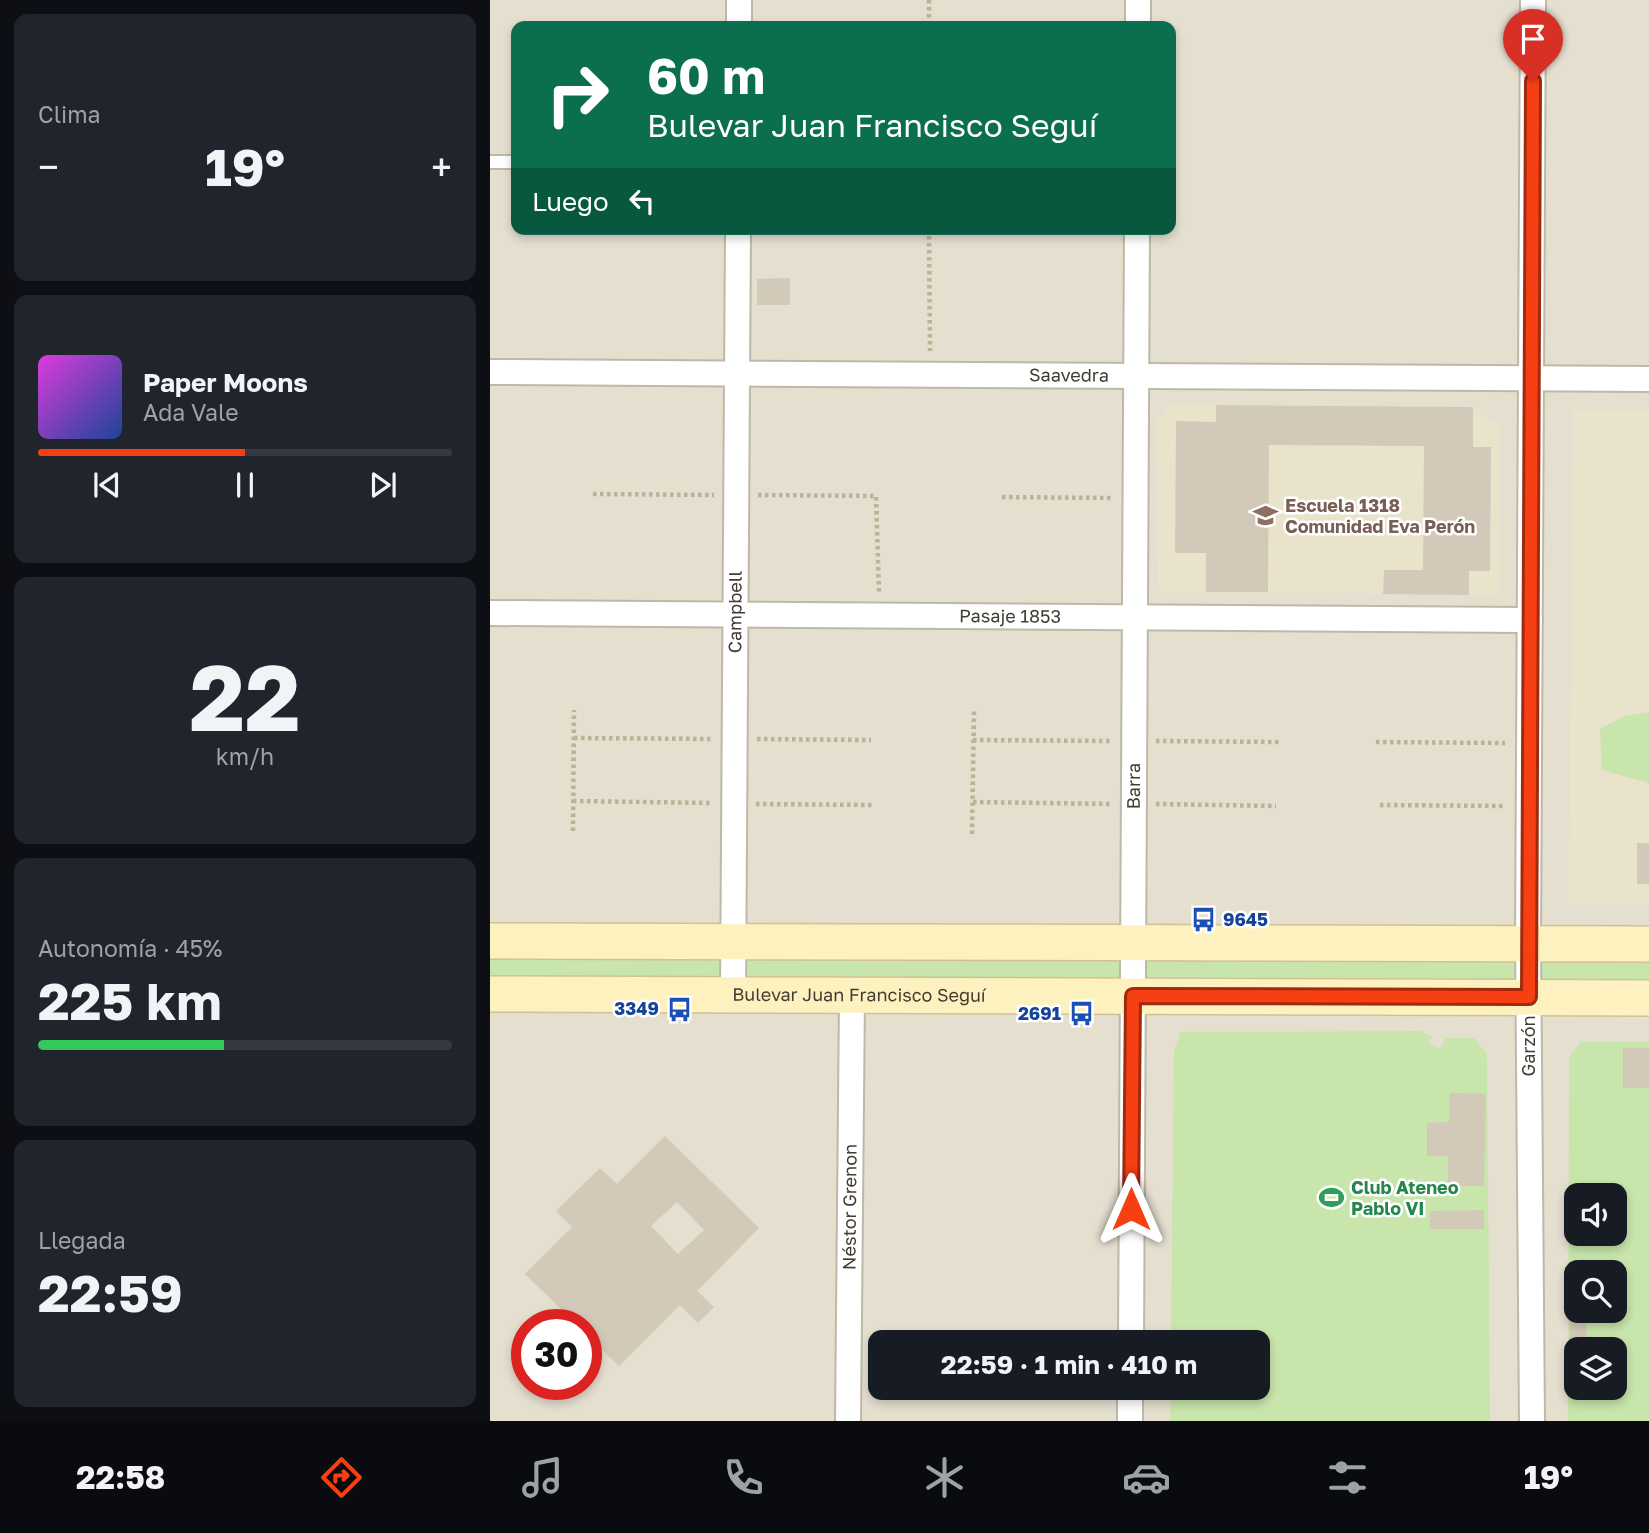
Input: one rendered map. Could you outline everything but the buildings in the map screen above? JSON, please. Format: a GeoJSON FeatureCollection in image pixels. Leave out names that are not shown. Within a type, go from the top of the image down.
{"type":"FeatureCollection","features":[{"type":"Feature","properties":{"kind":"main road"},"geometry":{"type":"LineString","coordinates":[[490,941],[1649,944]]}},
{"type":"Feature","properties":{"kind":"main road","name":"Bulevar Juan Francisco Seguí"},"geometry":{"type":"LineString","coordinates":[[490,993],[1649,998]]}},
{"type":"Feature","properties":{"kind":"street"},"geometry":{"type":"LineString","coordinates":[[739,0],[739,21]]}},
{"type":"Feature","properties":{"kind":"street"},"geometry":{"type":"LineString","coordinates":[[1138,0],[1138,21]]}},
{"type":"Feature","properties":{"kind":"street","name":"Garzón"},"geometry":{"type":"LineString","coordinates":[[1532,1421],[1528,943],[1533,0]]}},
{"type":"Feature","properties":{"kind":"street","name":"Campbell"},"geometry":{"type":"LineString","coordinates":[[733,995],[738,235]]}},
{"type":"Feature","properties":{"kind":"street","name":"Barra"},"geometry":{"type":"LineString","coordinates":[[1130,1330],[1137,235]]}},
{"type":"Feature","properties":{"kind":"street","name":"Saavedra"},"geometry":{"type":"LineString","coordinates":[[490,372],[1649,379]]}},
{"type":"Feature","properties":{"kind":"street","name":"Pasaje 1853"},"geometry":{"type":"LineString","coordinates":[[490,612],[1530,620]]}},
{"type":"Feature","properties":{"kind":"street","name":"Néstor Grenon"},"geometry":{"type":"LineString","coordinates":[[848,1421],[852,995]]}},
{"type":"Feature","properties":{"kind":"street"},"geometry":{"type":"LineString","coordinates":[[1130,1400],[1130,1421]]}},
{"type":"Feature","properties":{"kind":"lane"},"geometry":{"type":"LineString","coordinates":[[490,162],[511,162]]}},
{"type":"Feature","properties":{"kind":"path"},"geometry":{"type":"LineString","coordinates":[[929,0],[929,21]]}},
{"type":"Feature","properties":{"kind":"path"},"geometry":{"type":"LineString","coordinates":[[929,235],[930,374]]}},
{"type":"Feature","properties":{"kind":"path"},"geometry":{"type":"LineString","coordinates":[[876,496],[880,615]]}},
{"type":"Feature","properties":{"kind":"path"},"geometry":{"type":"LineString","coordinates":[[1002,497],[1136,498]]}},
{"type":"Feature","properties":{"kind":"path"},"geometry":{"type":"LineString","coordinates":[[573,831],[574,710]]}},
{"type":"Feature","properties":{"kind":"path"},"geometry":{"type":"LineString","coordinates":[[972,834],[974,711]]}},
{"type":"Feature","properties":{"kind":"path"},"geometry":{"type":"LineString","coordinates":[[1376,742],[1529,743]]}},
{"type":"Feature","properties":{"kind":"path"},"geometry":{"type":"LineString","coordinates":[[1380,805],[1529,806]]}},
{"type":"Feature","properties":{"kind":"shaded area"},"geometry":{"type":"Polygon","coordinates":[[[490,0],[1649,0],[1649,1421],[490,1421],[490,0]]]}},
{"type":"Feature","properties":{"kind":"shaded area","name":"Escuela 1318 Comunidad Eva Perón"},"geometry":{"type":"Polygon","coordinates":[[[1170,404],[1473,407],[1500,428],[1500,595],[1161,591],[1158,586],[1156,421],[1170,404]]]}},
{"type":"Feature","properties":{"kind":"shaded area"},"geometry":{"type":"Polygon","coordinates":[[[1573,410],[1649,410],[1649,905],[1569,904],[1573,410]]]}},
{"type":"Feature","properties":{"kind":"green space"},"geometry":{"type":"Polygon","coordinates":[[[1649,712],[1649,783],[1602,770],[1600,729],[1624,716],[1649,712]]]}},
{"type":"Feature","properties":{"kind":"green space"},"geometry":{"type":"Polygon","coordinates":[[[490,941],[1649,944],[1649,998],[490,994],[490,941]]]}},
{"type":"Feature","properties":{"kind":"green space","name":"Club Ateneo Pablo VI"},"geometry":{"type":"Polygon","coordinates":[[[1421,1031],[1432,1037],[1429,1044],[1440,1049],[1446,1038],[1474,1038],[1487,1054],[1490,1421],[1170,1421],[1171,1400],[1270,1400],[1270,1330],[1171,1330],[1174,1052],[1180,1032],[1421,1031]]]}},
{"type":"Feature","properties":{"kind":"green space"},"geometry":{"type":"Polygon","coordinates":[[[1581,1042],[1649,1042],[1649,1421],[1568,1421],[1568,1400],[1627,1400],[1627,1337],[1568,1337],[1568,1323],[1627,1323],[1627,1260],[1568,1260],[1568,1246],[1627,1246],[1627,1183],[1569,1183],[1569,1057],[1581,1042]]]}},
{"type":"Feature","properties":{"kind":"place","name":"Escuela 1318 Comunidad Eva Perón"},"geometry":{"type":"Point","coordinates":[1265,516]}},
{"type":"Feature","properties":{"kind":"place","name":"9645"},"geometry":{"type":"Point","coordinates":[1203,920]}},
{"type":"Feature","properties":{"kind":"place","name":"3349"},"geometry":{"type":"Point","coordinates":[679,1009]}},
{"type":"Feature","properties":{"kind":"place","name":"2691"},"geometry":{"type":"Point","coordinates":[1081,1014]}},
{"type":"Feature","properties":{"kind":"place","name":"Club Ateneo Pablo VI"},"geometry":{"type":"Point","coordinates":[1331,1198]}},
{"type":"Feature","properties":{"kind":"route"},"geometry":{"type":"LineString","coordinates":[[1131,1209],[1133,996],[1529,997],[1533,81]]}}]}
